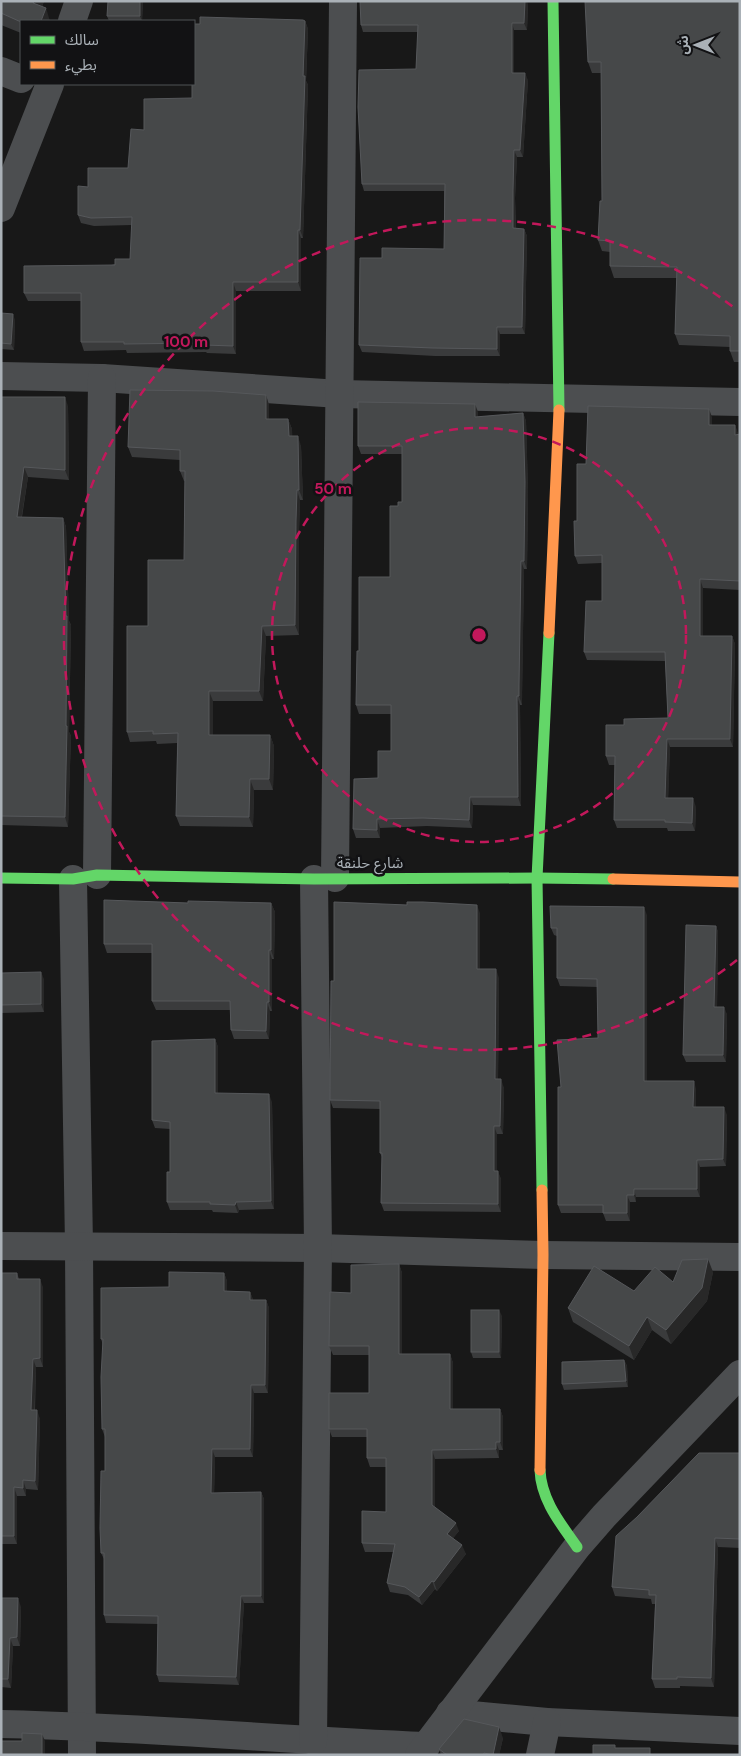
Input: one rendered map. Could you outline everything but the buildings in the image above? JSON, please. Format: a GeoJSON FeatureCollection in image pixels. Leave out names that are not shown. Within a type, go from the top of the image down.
{"type":"FeatureCollection","features":[{"type":"Feature","properties":{"kind":"street"},"geometry":{"type":"LineString","coordinates":[[72,20],[79,1]]}},
{"type":"Feature","properties":{"kind":"street"},"geometry":{"type":"LineString","coordinates":[[313,1741],[324,879],[339,394],[343,1]]}},
{"type":"Feature","properties":{"kind":"street"},"geometry":{"type":"LineString","coordinates":[[552,1],[560,398],[537,878],[543,1255],[540,1473],[545,1499],[577,1548]]}},
{"type":"Feature","properties":{"kind":"street"},"geometry":{"type":"LineString","coordinates":[[1,71],[20,79]]}},
{"type":"Feature","properties":{"kind":"street"},"geometry":{"type":"LineString","coordinates":[[1,208],[45,85]]}},
{"type":"Feature","properties":{"kind":"street"},"geometry":{"type":"LineString","coordinates":[[1,376],[102,378],[339,394],[740,402]]}},
{"type":"Feature","properties":{"kind":"street"},"geometry":{"type":"LineString","coordinates":[[82,1755],[79,1246],[85,877],[102,378]]}},
{"type":"Feature","properties":{"kind":"street","name":"شارع حلنقة"},"geometry":{"type":"LineString","coordinates":[[1,878],[537,878],[740,882]]}},
{"type":"Feature","properties":{"kind":"street"},"geometry":{"type":"LineString","coordinates":[[1,1246],[318,1248],[543,1255],[740,1257]]}},
{"type":"Feature","properties":{"kind":"street"},"geometry":{"type":"LineString","coordinates":[[1,1724],[82,1726],[422,1750],[577,1548],[604,1516],[740,1374]]}},
{"type":"Feature","properties":{"kind":"street"},"geometry":{"type":"LineString","coordinates":[[450,1713],[547,1722],[740,1731]]}},
{"type":"Feature","properties":{"kind":"street"},"geometry":{"type":"LineString","coordinates":[[540,1755],[547,1722]]}},
{"type":"Feature","properties":{"kind":"traffic: fast"},"geometry":{"type":"LineString","coordinates":[[553,1],[559,410]]}},
{"type":"Feature","properties":{"kind":"traffic: fast"},"geometry":{"type":"LineString","coordinates":[[542,1190],[537,878],[549,633]]}},
{"type":"Feature","properties":{"kind":"traffic: fast"},"geometry":{"type":"LineString","coordinates":[[1,878],[73,879],[97,875],[314,879],[613,879]]}},
{"type":"Feature","properties":{"kind":"traffic: fast"},"geometry":{"type":"LineString","coordinates":[[540,1470],[541,1481],[548,1501],[577,1547]]}},
{"type":"Feature","properties":{"kind":"traffic: slow"},"geometry":{"type":"LineString","coordinates":[[549,633],[559,410]]}},
{"type":"Feature","properties":{"kind":"traffic: slow"},"geometry":{"type":"LineString","coordinates":[[613,879],[740,882]]}},
{"type":"Feature","properties":{"kind":"traffic: slow"},"geometry":{"type":"LineString","coordinates":[[540,1470],[542,1190]]}}]}
